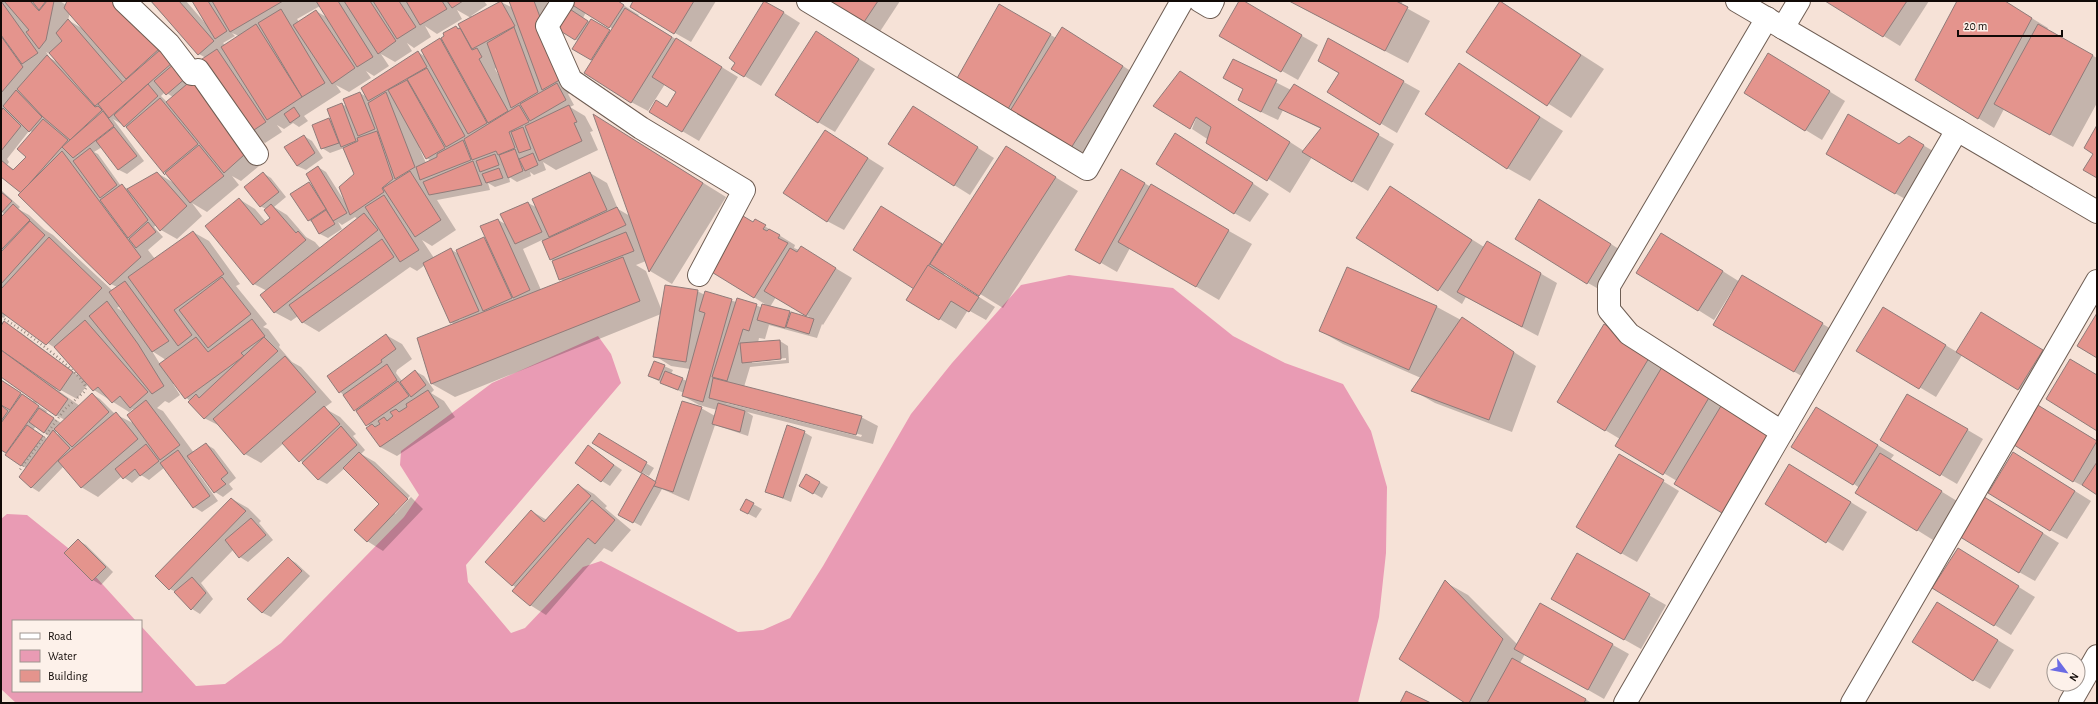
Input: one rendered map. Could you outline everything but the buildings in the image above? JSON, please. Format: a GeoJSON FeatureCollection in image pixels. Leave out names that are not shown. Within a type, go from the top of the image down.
{"type":"FeatureCollection","features":[{"type":"Feature","properties":{"kind":"street"},"geometry":{"type":"LineString","coordinates":[[124,1],[169,44],[192,74],[198,70],[257,154]]}},
{"type":"Feature","properties":{"kind":"street"},"geometry":{"type":"LineString","coordinates":[[563,1],[547,26],[571,80],[641,128],[744,190],[699,275]]}},
{"type":"Feature","properties":{"kind":"street"},"geometry":{"type":"LineString","coordinates":[[808,1],[1087,169],[1182,1]]}},
{"type":"Feature","properties":{"kind":"street"},"geometry":{"type":"LineString","coordinates":[[1200,1],[1210,7],[1213,1]]}},
{"type":"Feature","properties":{"kind":"street"},"geometry":{"type":"LineString","coordinates":[[1737,1],[2097,212]]}},
{"type":"Feature","properties":{"kind":"street"},"geometry":{"type":"LineString","coordinates":[[1782,432],[1629,334],[1610,310],[1609,286],[1775,23],[1799,1]]}},
{"type":"Feature","properties":{"kind":"street"},"geometry":{"type":"LineString","coordinates":[[1625,703],[1957,130]]}},
{"type":"Feature","properties":{"kind":"street"},"geometry":{"type":"LineString","coordinates":[[1852,703],[2097,281]]}},
{"type":"Feature","properties":{"kind":"street"},"geometry":{"type":"LineString","coordinates":[[2070,703],[2097,656]]}},
{"type":"Feature","properties":{"kind":"path"},"geometry":{"type":"LineString","coordinates":[[1,317],[59,359],[82,381],[86,388],[84,392],[65,409],[19,471]]}},
{"type":"Feature","properties":{"kind":"water"},"geometry":{"type":"Polygon","coordinates":[[[1069,275],[1173,288],[1233,336],[1285,363],[1343,384],[1371,431],[1387,487],[1386,553],[1379,617],[1358,703],[16,703],[1,689],[1,519],[7,514],[27,515],[73,552],[135,620],[12,620],[12,692],[142,692],[142,627],[196,686],[225,684],[281,643],[404,517],[419,495],[400,465],[401,451],[492,383],[598,336],[611,354],[621,383],[466,565],[468,582],[511,633],[525,628],[583,567],[601,561],[738,632],[763,630],[790,618],[823,566],[911,414],[952,363],[1021,285],[1069,275]]]}}]}
